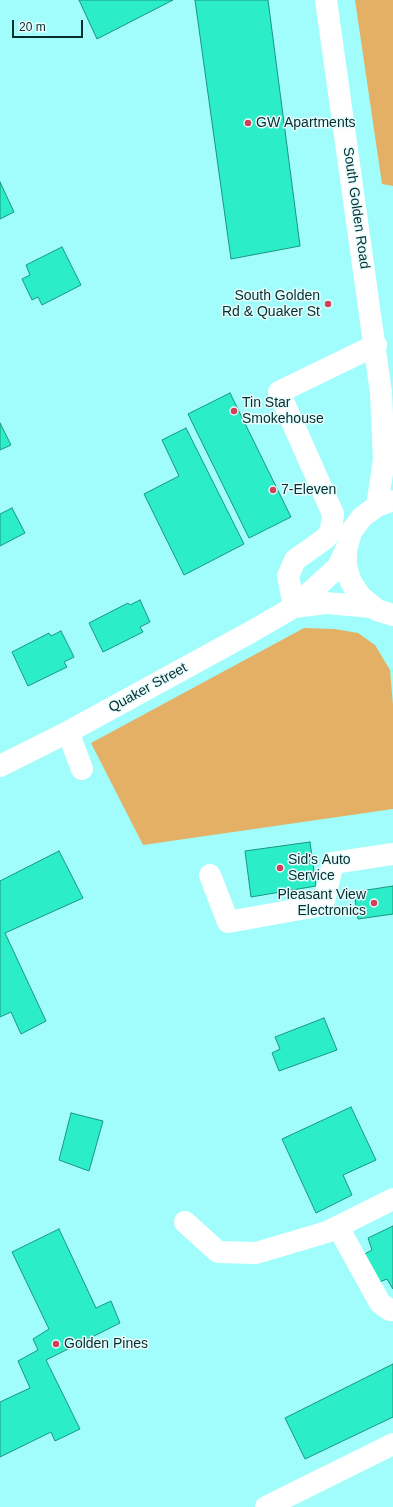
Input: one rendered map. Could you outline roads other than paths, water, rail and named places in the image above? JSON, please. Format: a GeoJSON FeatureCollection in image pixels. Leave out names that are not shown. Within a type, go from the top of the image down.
{"type":"FeatureCollection","features":[{"type":"Feature","properties":{"kind":"main road","name":"South Golden Road"},"geometry":{"type":"LineString","coordinates":[[326,0],[382,393],[385,503]]}},
{"type":"Feature","properties":{"kind":"main road"},"geometry":{"type":"LineString","coordinates":[[294,607],[288,576],[295,560],[326,538],[331,530],[333,514],[279,392],[376,345]]}},
{"type":"Feature","properties":{"kind":"main road","name":"South Golden Road"},"geometry":{"type":"LineString","coordinates":[[382,393],[393,426]]}},
{"type":"Feature","properties":{"kind":"main road","name":"Quaker Street"},"geometry":{"type":"LineString","coordinates":[[0,766],[68,732],[294,607],[338,567],[352,532],[362,517],[385,503]]}},
{"type":"Feature","properties":{"kind":"main road"},"geometry":{"type":"LineString","coordinates":[[346,550],[346,566],[351,582],[360,596],[385,615]]}},
{"type":"Feature","properties":{"kind":"main road","name":"Quaker Street"},"geometry":{"type":"LineString","coordinates":[[294,607],[326,603],[385,615]]}},
{"type":"Feature","properties":{"kind":"main road"},"geometry":{"type":"LineString","coordinates":[[68,732],[82,769]]}},
{"type":"Feature","properties":{"kind":"main road"},"geometry":{"type":"LineString","coordinates":[[210,875],[228,922],[322,905],[332,863],[393,854]]}},
{"type":"Feature","properties":{"kind":"main road"},"geometry":{"type":"LineString","coordinates":[[185,1222],[218,1252],[256,1254],[327,1232],[393,1199]]}},
{"type":"Feature","properties":{"kind":"main road"},"geometry":{"type":"LineString","coordinates":[[338,1227],[380,1303],[390,1310],[393,1310]]}},
{"type":"Feature","properties":{"kind":"main road"},"geometry":{"type":"LineString","coordinates":[[266,1507],[393,1444]]}},
{"type":"Feature","properties":{"kind":"place","name":"GW Apartments"},"geometry":{"type":"Point","coordinates":[248,123]}},
{"type":"Feature","properties":{"kind":"place","name":"South Golden Rd & Quaker St"},"geometry":{"type":"Point","coordinates":[328,304]}},
{"type":"Feature","properties":{"kind":"place","name":"Tin Star Smokehouse"},"geometry":{"type":"Point","coordinates":[234,411]}},
{"type":"Feature","properties":{"kind":"place","name":"7-Eleven"},"geometry":{"type":"Point","coordinates":[273,490]}},
{"type":"Feature","properties":{"kind":"place","name":"Sid's Auto Service"},"geometry":{"type":"Point","coordinates":[280,868]}},
{"type":"Feature","properties":{"kind":"place","name":"Pleasant View Electronics"},"geometry":{"type":"Point","coordinates":[374,903]}},
{"type":"Feature","properties":{"kind":"place","name":"Golden Pines"},"geometry":{"type":"Point","coordinates":[56,1344]}}]}
